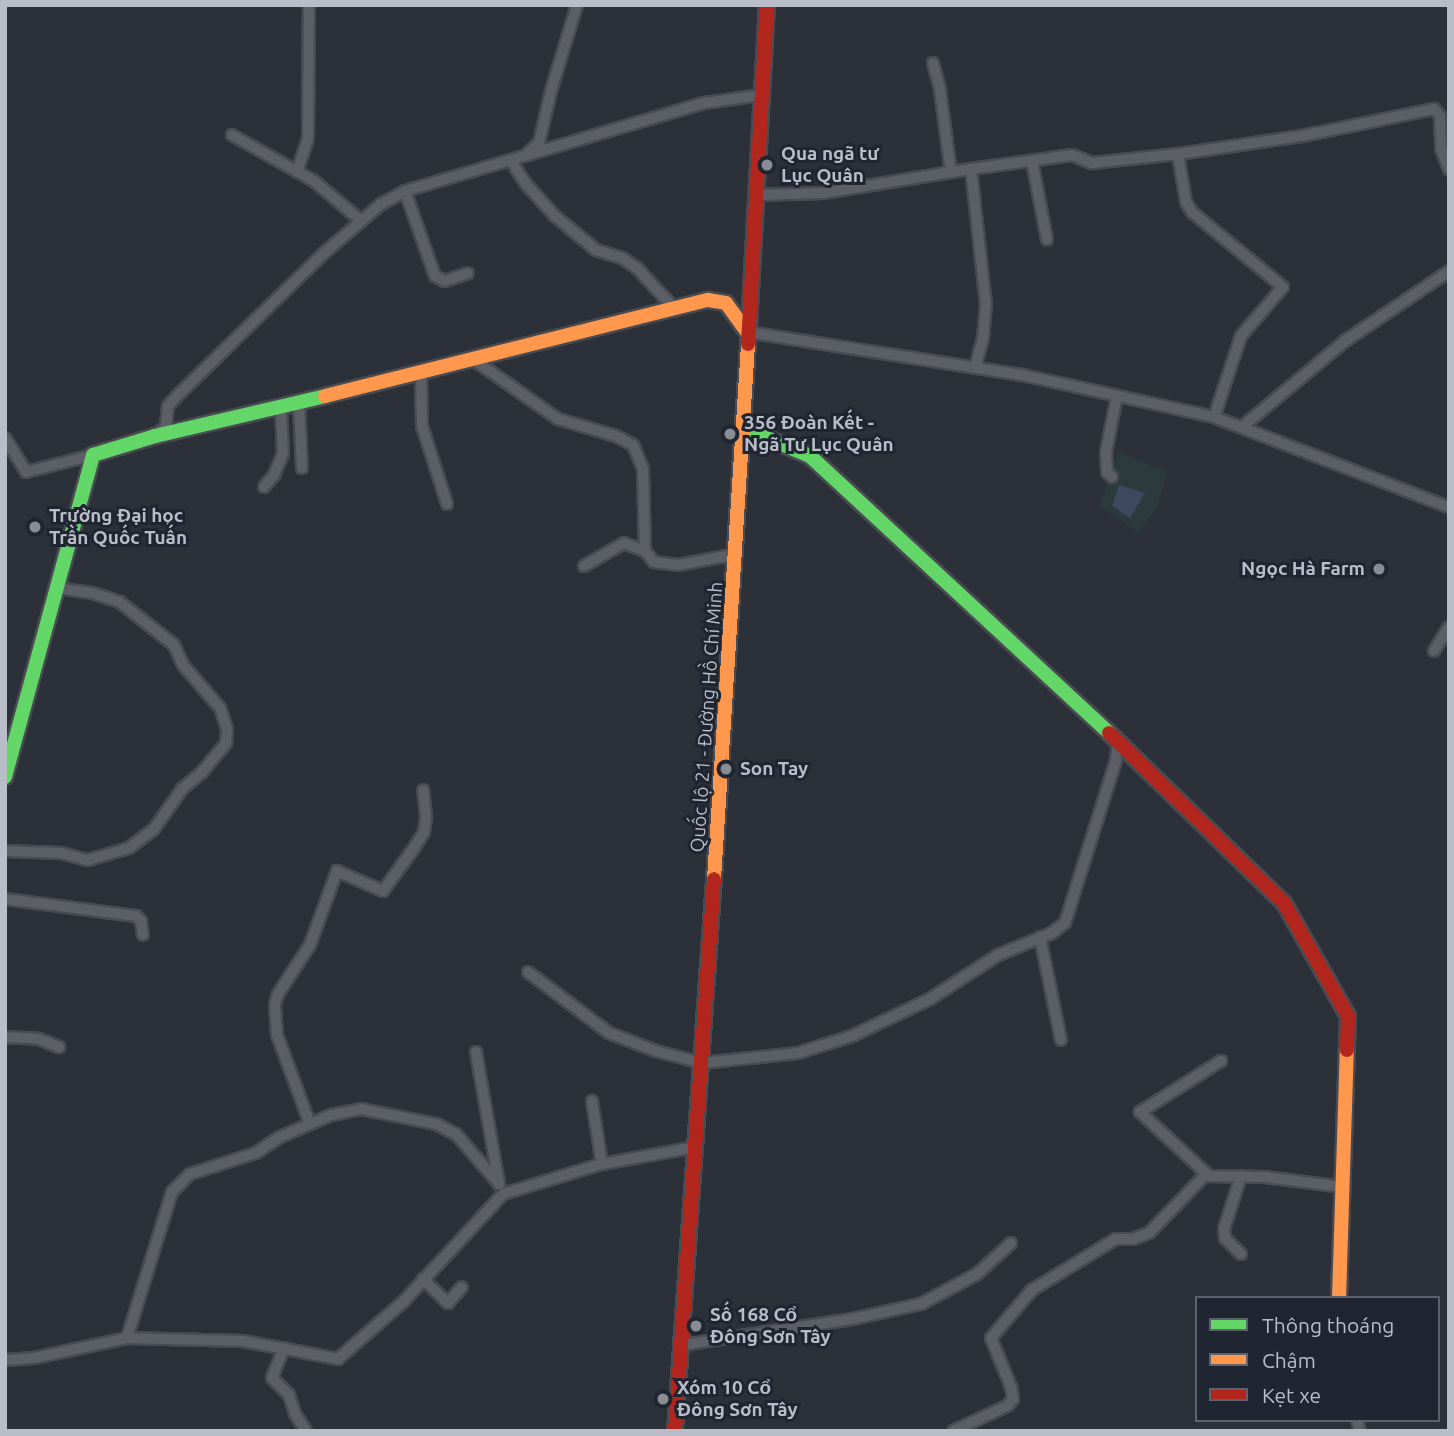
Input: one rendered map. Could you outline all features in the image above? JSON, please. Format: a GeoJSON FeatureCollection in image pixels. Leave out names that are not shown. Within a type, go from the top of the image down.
{"type":"FeatureCollection","features":[{"type":"Feature","properties":{"kind":"main road","name":"Quốc lộ 21 - Đường Hồ Chí Minh"},"geometry":{"type":"LineString","coordinates":[[676,1431],[745,429],[747,332],[767,5]]}},
{"type":"Feature","properties":{"kind":"main road"},"geometry":{"type":"LineString","coordinates":[[5,777],[93,455],[155,436],[421,374],[708,300],[726,303],[747,332]]}},
{"type":"Feature","properties":{"kind":"main road"},"geometry":{"type":"LineString","coordinates":[[745,429],[810,456],[1118,741],[1284,902],[1348,1016],[1339,1296]]}},
{"type":"Feature","properties":{"kind":"street"},"geometry":{"type":"LineString","coordinates":[[297,172],[308,139],[309,5]]}},
{"type":"Feature","properties":{"kind":"street"},"geometry":{"type":"LineString","coordinates":[[524,156],[539,143],[551,91],[577,5]]}},
{"type":"Feature","properties":{"kind":"street"},"geometry":{"type":"LineString","coordinates":[[933,63],[940,90],[951,172]]}},
{"type":"Feature","properties":{"kind":"street"},"geometry":{"type":"LineString","coordinates":[[155,436],[166,427],[167,406],[177,396],[360,220],[405,191],[704,103],[762,95]]}},
{"type":"Feature","properties":{"kind":"street"},"geometry":{"type":"LineString","coordinates":[[757,195],[823,193],[1072,155],[1092,163],[1178,154],[1302,136],[1434,109],[1440,116],[1441,149],[1449,169]]}},
{"type":"Feature","properties":{"kind":"street"},"geometry":{"type":"LineString","coordinates":[[232,135],[314,181],[360,220]]}},
{"type":"Feature","properties":{"kind":"street"},"geometry":{"type":"LineString","coordinates":[[1178,154],[1186,201],[1192,212],[1283,287],[1241,336],[1214,417]]}},
{"type":"Feature","properties":{"kind":"street"},"geometry":{"type":"LineString","coordinates":[[511,161],[526,184],[555,216],[596,250],[622,258],[637,268],[674,308]]}},
{"type":"Feature","properties":{"kind":"street"},"geometry":{"type":"LineString","coordinates":[[1032,161],[1047,240]]}},
{"type":"Feature","properties":{"kind":"street"},"geometry":{"type":"LineString","coordinates":[[971,169],[986,304],[983,338],[975,368]]}},
{"type":"Feature","properties":{"kind":"street"},"geometry":{"type":"LineString","coordinates":[[405,191],[435,276],[446,281],[468,273]]}},
{"type":"Feature","properties":{"kind":"street"},"geometry":{"type":"LineString","coordinates":[[1242,427],[1345,341],[1449,271]]}},
{"type":"Feature","properties":{"kind":"street"},"geometry":{"type":"LineString","coordinates":[[747,332],[975,368],[1214,417],[1448,504]]}},
{"type":"Feature","properties":{"kind":"street"},"geometry":{"type":"LineString","coordinates":[[474,360],[558,419],[616,436],[633,445],[643,469],[645,551]]}},
{"type":"Feature","properties":{"kind":"street"},"geometry":{"type":"LineString","coordinates":[[421,374],[422,426],[447,504]]}},
{"type":"Feature","properties":{"kind":"street"},"geometry":{"type":"LineString","coordinates":[[1112,477],[1107,472],[1106,452],[1117,396]]}},
{"type":"Feature","properties":{"kind":"street"},"geometry":{"type":"LineString","coordinates":[[299,403],[302,468]]}},
{"type":"Feature","properties":{"kind":"street"},"geometry":{"type":"LineString","coordinates":[[264,487],[274,475],[283,454],[281,407]]}},
{"type":"Feature","properties":{"kind":"street"},"geometry":{"type":"LineString","coordinates":[[5,438],[26,472],[93,455]]}},
{"type":"Feature","properties":{"kind":"street"},"geometry":{"type":"LineString","coordinates":[[584,566],[624,543],[645,551],[654,562],[678,565],[737,554]]}},
{"type":"Feature","properties":{"kind":"street"},"geometry":{"type":"LineString","coordinates":[[5,851],[61,853],[88,860],[130,848],[154,828],[182,789],[202,772],[226,743],[227,729],[220,708],[183,665],[174,645],[120,602],[92,593],[57,589]]}},
{"type":"Feature","properties":{"kind":"street"},"geometry":{"type":"LineString","coordinates":[[1434,651],[1449,627]]}},
{"type":"Feature","properties":{"kind":"street"},"geometry":{"type":"LineString","coordinates":[[528,972],[609,1032],[656,1051],[702,1063],[750,1060],[825,1046],[880,1025],[930,999],[998,955],[1065,923],[1116,760],[1118,741]]}},
{"type":"Feature","properties":{"kind":"street"},"geometry":{"type":"LineString","coordinates":[[310,1124],[277,1035],[275,1004],[278,994],[310,945],[337,872],[383,891],[414,848],[424,832],[426,817],[423,790]]}},
{"type":"Feature","properties":{"kind":"street"},"geometry":{"type":"LineString","coordinates":[[5,899],[136,916],[141,921],[143,935]]}},
{"type":"Feature","properties":{"kind":"street"},"geometry":{"type":"LineString","coordinates":[[1040,937],[1061,1040]]}},
{"type":"Feature","properties":{"kind":"street"},"geometry":{"type":"LineString","coordinates":[[5,1037],[39,1038],[59,1047]]}},
{"type":"Feature","properties":{"kind":"street"},"geometry":{"type":"LineString","coordinates":[[476,1052],[501,1189]]}},
{"type":"Feature","properties":{"kind":"street"},"geometry":{"type":"LineString","coordinates":[[1208,1175],[1140,1112],[1221,1061]]}},
{"type":"Feature","properties":{"kind":"street"},"geometry":{"type":"LineString","coordinates":[[592,1101],[602,1164]]}},
{"type":"Feature","properties":{"kind":"street"},"geometry":{"type":"LineString","coordinates":[[127,1338],[172,1192],[190,1174],[256,1153],[279,1136],[343,1111],[361,1109],[436,1124],[456,1134],[501,1189]]}},
{"type":"Feature","properties":{"kind":"street"},"geometry":{"type":"LineString","coordinates":[[5,1360],[34,1359],[127,1338],[243,1340],[338,1359],[404,1301],[501,1189],[602,1164],[696,1147]]}},
{"type":"Feature","properties":{"kind":"street"},"geometry":{"type":"LineString","coordinates":[[953,1431],[1007,1406],[1013,1399],[1011,1387],[991,1338],[1032,1290],[1116,1239],[1133,1239],[1149,1233],[1194,1185],[1208,1175],[1343,1187]]}},
{"type":"Feature","properties":{"kind":"street"},"geometry":{"type":"LineString","coordinates":[[1241,1176],[1224,1229],[1225,1238],[1241,1254]]}},
{"type":"Feature","properties":{"kind":"street"},"geometry":{"type":"LineString","coordinates":[[682,1345],[852,1320],[921,1304],[977,1274],[1010,1243]]}},
{"type":"Feature","properties":{"kind":"street"},"geometry":{"type":"LineString","coordinates":[[423,1279],[446,1305],[462,1287]]}},
{"type":"Feature","properties":{"kind":"street"},"geometry":{"type":"LineString","coordinates":[[284,1348],[273,1381],[289,1395],[295,1415],[306,1431]]}},
{"type":"Feature","properties":{"kind":"shaded area"},"geometry":{"type":"Polygon","coordinates":[[[1118,452],[1167,472],[1158,505],[1139,533],[1100,506],[1118,452]]]}},
{"type":"Feature","properties":{"kind":"water"},"geometry":{"type":"Polygon","coordinates":[[[1119,485],[1145,493],[1130,518],[1112,506],[1119,485]]]}},
{"type":"Feature","properties":{"kind":"traffic: fast"},"geometry":{"type":"LineString","coordinates":[[5,777],[93,455],[155,436],[325,396]]}},
{"type":"Feature","properties":{"kind":"traffic: fast"},"geometry":{"type":"LineString","coordinates":[[745,429],[810,456],[1109,733]]}},
{"type":"Feature","properties":{"kind":"traffic: slow"},"geometry":{"type":"LineString","coordinates":[[325,396],[708,300],[726,303],[747,332]]}},
{"type":"Feature","properties":{"kind":"traffic: slow"},"geometry":{"type":"LineString","coordinates":[[714,879],[748,344]]}},
{"type":"Feature","properties":{"kind":"traffic: slow"},"geometry":{"type":"LineString","coordinates":[[1339,1296],[1347,1050]]}},
{"type":"Feature","properties":{"kind":"traffic: jam"},"geometry":{"type":"LineString","coordinates":[[748,344],[767,5]]}},
{"type":"Feature","properties":{"kind":"traffic: jam"},"geometry":{"type":"LineString","coordinates":[[1109,733],[1284,903],[1348,1016],[1347,1050]]}},
{"type":"Feature","properties":{"kind":"traffic: jam"},"geometry":{"type":"LineString","coordinates":[[675,1431],[714,879]]}},
{"type":"Feature","properties":{"kind":"place","name":"Qua ngã tư Lục Quân"},"geometry":{"type":"Point","coordinates":[767,165]}},
{"type":"Feature","properties":{"kind":"place","name":"356 Đoàn Kết - Ngã Tư Lục Quân"},"geometry":{"type":"Point","coordinates":[730,434]}},
{"type":"Feature","properties":{"kind":"place","name":"Trường Đại học Trần Quốc Tuấn"},"geometry":{"type":"Point","coordinates":[35,527]}},
{"type":"Feature","properties":{"kind":"place","name":"Ngọc Hà Farm"},"geometry":{"type":"Point","coordinates":[1379,569]}},
{"type":"Feature","properties":{"kind":"place","name":"Son Tay"},"geometry":{"type":"Point","coordinates":[726,769]}},
{"type":"Feature","properties":{"kind":"place","name":"Số 168 Cổ Đông Sơn Tây"},"geometry":{"type":"Point","coordinates":[696,1326]}},
{"type":"Feature","properties":{"kind":"place","name":"Xóm 10 Cổ Đông Sơn Tây"},"geometry":{"type":"Point","coordinates":[663,1399]}}]}
